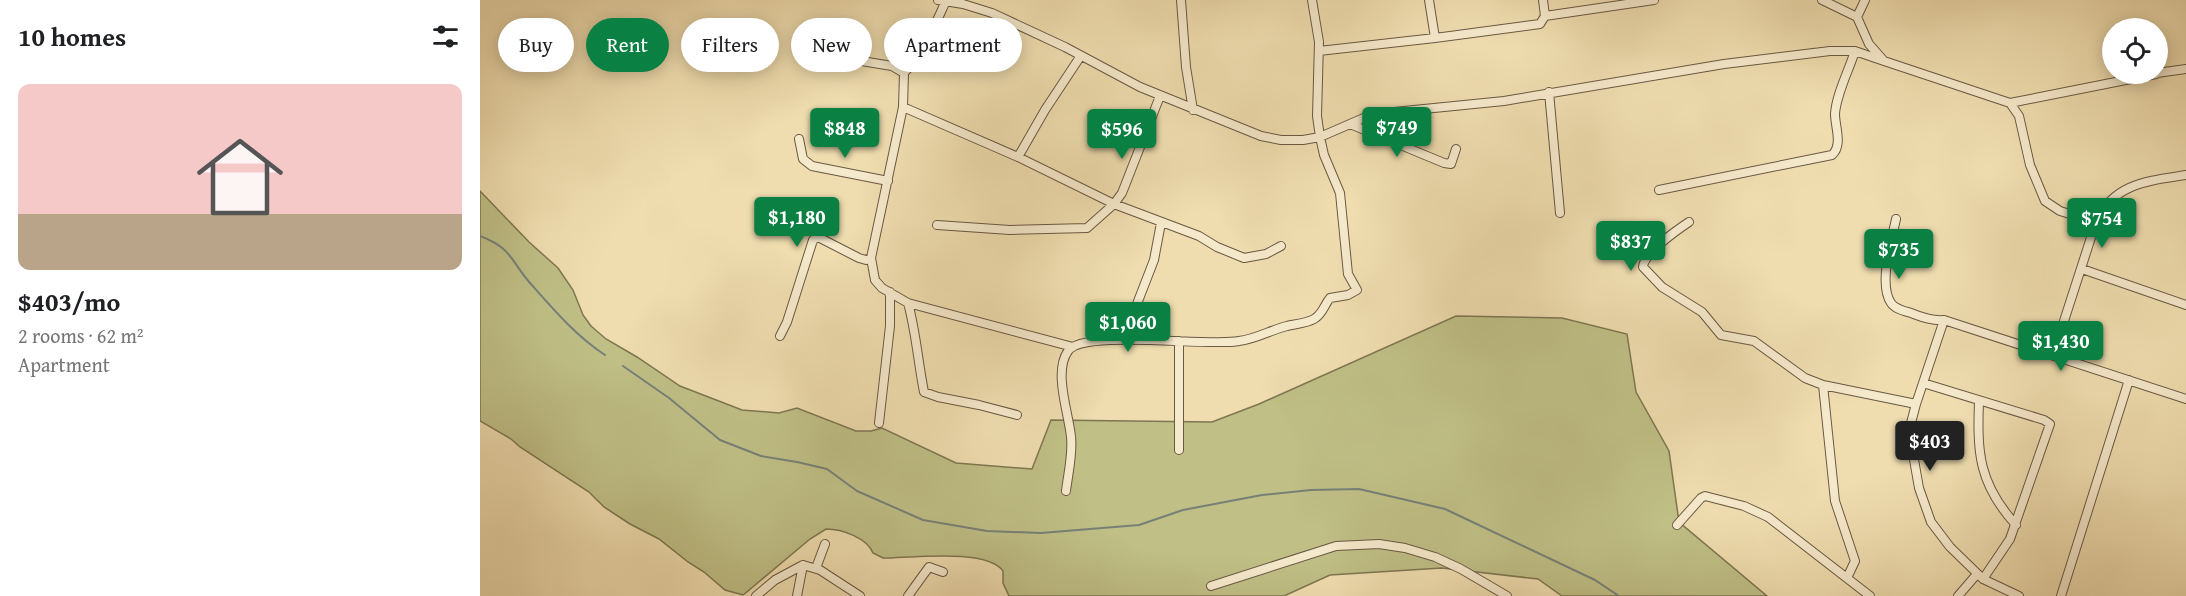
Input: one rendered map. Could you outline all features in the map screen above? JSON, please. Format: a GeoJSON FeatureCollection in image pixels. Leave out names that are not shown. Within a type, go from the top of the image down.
{"type":"FeatureCollection","features":[{"type":"Feature","properties":{"kind":"street"},"geometry":{"type":"LineString","coordinates":[[1181,0],[1186,67],[1193,110]]}},
{"type":"Feature","properties":{"kind":"street"},"geometry":{"type":"LineString","coordinates":[[1066,491],[1072,439],[1062,384],[1067,352],[1073,347],[1086,343],[1123,340],[1239,342],[1312,320],[1322,312],[1330,298],[1348,295],[1357,290],[1348,274],[1340,193],[1324,156],[1320,136],[1317,116],[1319,51],[1312,0]]}},
{"type":"Feature","properties":{"kind":"street"},"geometry":{"type":"LineString","coordinates":[[1429,0],[1435,38]]}},
{"type":"Feature","properties":{"kind":"street"},"geometry":{"type":"LineString","coordinates":[[1319,51],[1540,24],[1545,16],[1543,0]]}},
{"type":"Feature","properties":{"kind":"street"},"geometry":{"type":"LineString","coordinates":[[1545,16],[1654,0]]}},
{"type":"Feature","properties":{"kind":"street"},"geometry":{"type":"LineString","coordinates":[[1822,0],[1857,17],[1869,44],[1884,61]]}},
{"type":"Feature","properties":{"kind":"street"},"geometry":{"type":"LineString","coordinates":[[1857,17],[1865,0]]}},
{"type":"Feature","properties":{"kind":"street"},"geometry":{"type":"LineString","coordinates":[[1073,347],[908,303],[882,288],[876,280],[871,258],[903,107],[904,73],[932,32],[942,1],[963,4],[992,14],[1160,96],[1261,136],[1275,139],[1296,140],[1320,136],[1384,113],[1492,102],[1724,63],[1830,51],[1856,51],[2010,103],[2102,84]]}},
{"type":"Feature","properties":{"kind":"street"},"geometry":{"type":"LineString","coordinates":[[1659,190],[1832,155],[1836,152],[1838,144],[1836,107],[1856,51]]}},
{"type":"Feature","properties":{"kind":"street"},"geometry":{"type":"LineString","coordinates":[[1018,157],[1045,110],[1080,57]]}},
{"type":"Feature","properties":{"kind":"street"},"geometry":{"type":"LineString","coordinates":[[872,63],[892,66],[904,73]]}},
{"type":"Feature","properties":{"kind":"street"},"geometry":{"type":"LineString","coordinates":[[2168,71],[2186,69]]}},
{"type":"Feature","properties":{"kind":"street"},"geometry":{"type":"LineString","coordinates":[[1549,92],[1560,213]]}},
{"type":"Feature","properties":{"kind":"street"},"geometry":{"type":"LineString","coordinates":[[937,225],[1010,230],[1087,228],[1114,204],[1127,182],[1160,96]]}},
{"type":"Feature","properties":{"kind":"street"},"geometry":{"type":"LineString","coordinates":[[2010,103],[2019,116],[2030,165],[2045,201],[2060,211],[2096,222]]}},
{"type":"Feature","properties":{"kind":"street"},"geometry":{"type":"LineString","coordinates":[[903,107],[1018,157],[1114,204],[1199,236],[1217,247],[1244,258],[1266,254],[1281,246]]}},
{"type":"Feature","properties":{"kind":"street"},"geometry":{"type":"LineString","coordinates":[[1350,124],[1444,163],[1451,164],[1456,149]]}},
{"type":"Feature","properties":{"kind":"street"},"geometry":{"type":"LineString","coordinates":[[800,139],[803,159],[812,166],[888,181]]}},
{"type":"Feature","properties":{"kind":"street"},"geometry":{"type":"LineString","coordinates":[[2053,355],[2096,222],[2106,204],[2122,191],[2186,175]]}},
{"type":"Feature","properties":{"kind":"street"},"geometry":{"type":"LineString","coordinates":[[1896,219],[1886,272],[1887,293],[1890,302],[1896,308],[1931,319],[1944,320],[2186,399]]}},
{"type":"Feature","properties":{"kind":"street"},"geometry":{"type":"LineString","coordinates":[[1123,340],[1154,260],[1161,222]]}},
{"type":"Feature","properties":{"kind":"street"},"geometry":{"type":"LineString","coordinates":[[1689,222],[1672,233],[1642,264],[1662,287],[1702,312],[1721,335],[1754,341],[1799,374],[1823,386],[1916,404]]}},
{"type":"Feature","properties":{"kind":"street"},"geometry":{"type":"LineString","coordinates":[[780,336],[813,240],[818,237],[859,258],[866,260],[871,258]]}},
{"type":"Feature","properties":{"kind":"street"},"geometry":{"type":"LineString","coordinates":[[2082,269],[2186,305]]}},
{"type":"Feature","properties":{"kind":"street"},"geometry":{"type":"LineString","coordinates":[[879,423],[890,326],[890,292]]}},
{"type":"Feature","properties":{"kind":"street"},"geometry":{"type":"LineString","coordinates":[[908,303],[914,323],[916,352],[924,392],[938,398],[1017,415]]}},
{"type":"Feature","properties":{"kind":"street"},"geometry":{"type":"LineString","coordinates":[[1944,320],[1916,404],[1910,437],[1924,505],[1937,532],[1980,576],[2000,589],[2019,596]]}},
{"type":"Feature","properties":{"kind":"street"},"geometry":{"type":"LineString","coordinates":[[1179,341],[1179,450]]}},
{"type":"Feature","properties":{"kind":"street"},"geometry":{"type":"LineString","coordinates":[[2061,596],[2129,380]]}},
{"type":"Feature","properties":{"kind":"street"},"geometry":{"type":"LineString","coordinates":[[1923,383],[2044,420],[2050,424],[2016,525],[2004,551],[1958,596]]}},
{"type":"Feature","properties":{"kind":"street"},"geometry":{"type":"LineString","coordinates":[[1823,386],[1833,492],[1856,561],[1847,578]]}},
{"type":"Feature","properties":{"kind":"street"},"geometry":{"type":"LineString","coordinates":[[1979,401],[1979,441],[1984,475],[1996,500],[2016,525]]}},
{"type":"Feature","properties":{"kind":"street"},"geometry":{"type":"LineString","coordinates":[[1677,525],[1705,496],[1744,506],[1768,517],[1870,596]]}},
{"type":"Feature","properties":{"kind":"street"},"geometry":{"type":"LineString","coordinates":[[816,568],[825,544]]}},
{"type":"Feature","properties":{"kind":"street"},"geometry":{"type":"LineString","coordinates":[[1210,586],[1336,546],[1379,544],[1406,548],[1435,557],[1461,569],[1507,596]]}},
{"type":"Feature","properties":{"kind":"street"},"geometry":{"type":"LineString","coordinates":[[797,596],[803,565]]}},
{"type":"Feature","properties":{"kind":"street"},"geometry":{"type":"LineString","coordinates":[[756,596],[775,580],[803,565],[816,568],[860,596]]}},
{"type":"Feature","properties":{"kind":"street"},"geometry":{"type":"LineString","coordinates":[[909,596],[929,567],[943,572]]}},
{"type":"Feature","properties":{"kind":"green space"},"geometry":{"type":"Polygon","coordinates":[[[480,191],[529,242],[558,268],[573,290],[583,315],[591,326],[606,339],[680,386],[742,410],[779,413],[797,408],[856,431],[882,428],[956,463],[1032,469],[1051,420],[1212,422],[1259,404],[1456,316],[1562,318],[1627,334],[1636,392],[1669,451],[1679,522],[1767,596],[1562,596],[1538,579],[1442,568],[1330,575],[1284,596],[1009,596],[1003,583],[1003,571],[994,564],[981,559],[947,556],[883,558],[873,553],[865,543],[853,535],[826,529],[810,539],[743,595],[725,590],[659,539],[604,507],[589,492],[511,439],[480,421],[480,191]]]}},
{"type":"Feature","properties":{"kind":"waterway"},"geometry":{"type":"LineString","coordinates":[[480,236],[505,251],[556,312],[584,339],[605,355]]}},
{"type":"Feature","properties":{"kind":"waterway"},"geometry":{"type":"LineString","coordinates":[[623,366],[669,398],[720,440],[761,456],[827,469],[857,491],[923,520],[987,531],[1041,533],[1139,525],[1183,510],[1262,495],[1311,490],[1359,489],[1445,509],[1595,580],[1619,596]]}}]}
